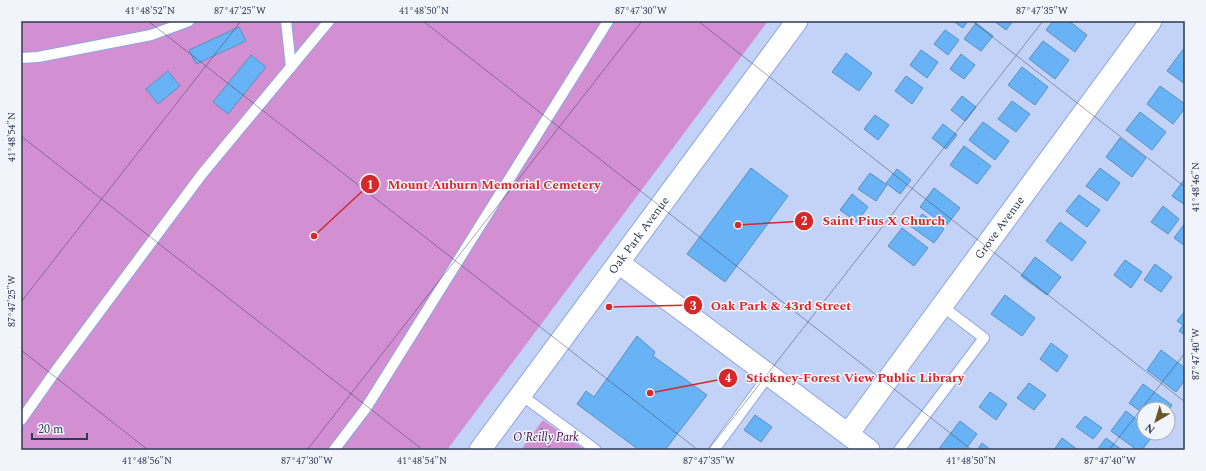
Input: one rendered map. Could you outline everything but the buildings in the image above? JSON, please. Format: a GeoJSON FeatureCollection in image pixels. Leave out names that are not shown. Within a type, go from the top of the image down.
{"type":"FeatureCollection","features":[{"type":"Feature","properties":{"kind":"street","name":"Oak Park Avenue"},"geometry":{"type":"LineString","coordinates":[[480,450],[797,21]]}},
{"type":"Feature","properties":{"kind":"street","name":"Grove Avenue"},"geometry":{"type":"LineString","coordinates":[[848,434],[1151,21]]}},
{"type":"Feature","properties":{"kind":"street"},"geometry":{"type":"LineString","coordinates":[[619,263],[869,450]]}},
{"type":"Feature","properties":{"kind":"lane"},"geometry":{"type":"LineString","coordinates":[[21,58],[38,57],[151,35],[189,21]]}},
{"type":"Feature","properties":{"kind":"lane"},"geometry":{"type":"LineString","coordinates":[[286,21],[291,67]]}},
{"type":"Feature","properties":{"kind":"lane"},"geometry":{"type":"LineString","coordinates":[[21,420],[202,174],[329,21]]}},
{"type":"Feature","properties":{"kind":"lane"},"geometry":{"type":"LineString","coordinates":[[334,450],[366,408],[608,21]]}},
{"type":"Feature","properties":{"kind":"lane"},"geometry":{"type":"LineString","coordinates":[[899,450],[984,338],[942,306]]}},
{"type":"Feature","properties":{"kind":"lane"},"geometry":{"type":"LineString","coordinates":[[714,450],[769,375]]}},
{"type":"Feature","properties":{"kind":"lane"},"geometry":{"type":"LineString","coordinates":[[520,395],[596,450]]}},
{"type":"Feature","properties":{"kind":"path"},"geometry":{"type":"LineString","coordinates":[[539,422],[551,450]]}},
{"type":"Feature","properties":{"kind":"green space"},"geometry":{"type":"Polygon","coordinates":[[[21,21],[768,21],[447,450],[21,450],[21,21]]]}},
{"type":"Feature","properties":{"kind":"green space","name":"O'Reilly Park"},"geometry":{"type":"Polygon","coordinates":[[[543,420],[585,450],[521,450],[543,420]]]}},
{"type":"Feature","properties":{"kind":"place","name":"Saint Pius X Church"},"geometry":{"type":"Point","coordinates":[738,225]}},
{"type":"Feature","properties":{"kind":"place","name":"Mount Auburn Memorial Cemetery"},"geometry":{"type":"Point","coordinates":[314,236]}},
{"type":"Feature","properties":{"kind":"place","name":"Oak Park & 43rd Street"},"geometry":{"type":"Point","coordinates":[609,307]}},
{"type":"Feature","properties":{"kind":"place","name":"Stickney-Forest View Public Library"},"geometry":{"type":"Point","coordinates":[650,393]}}]}
